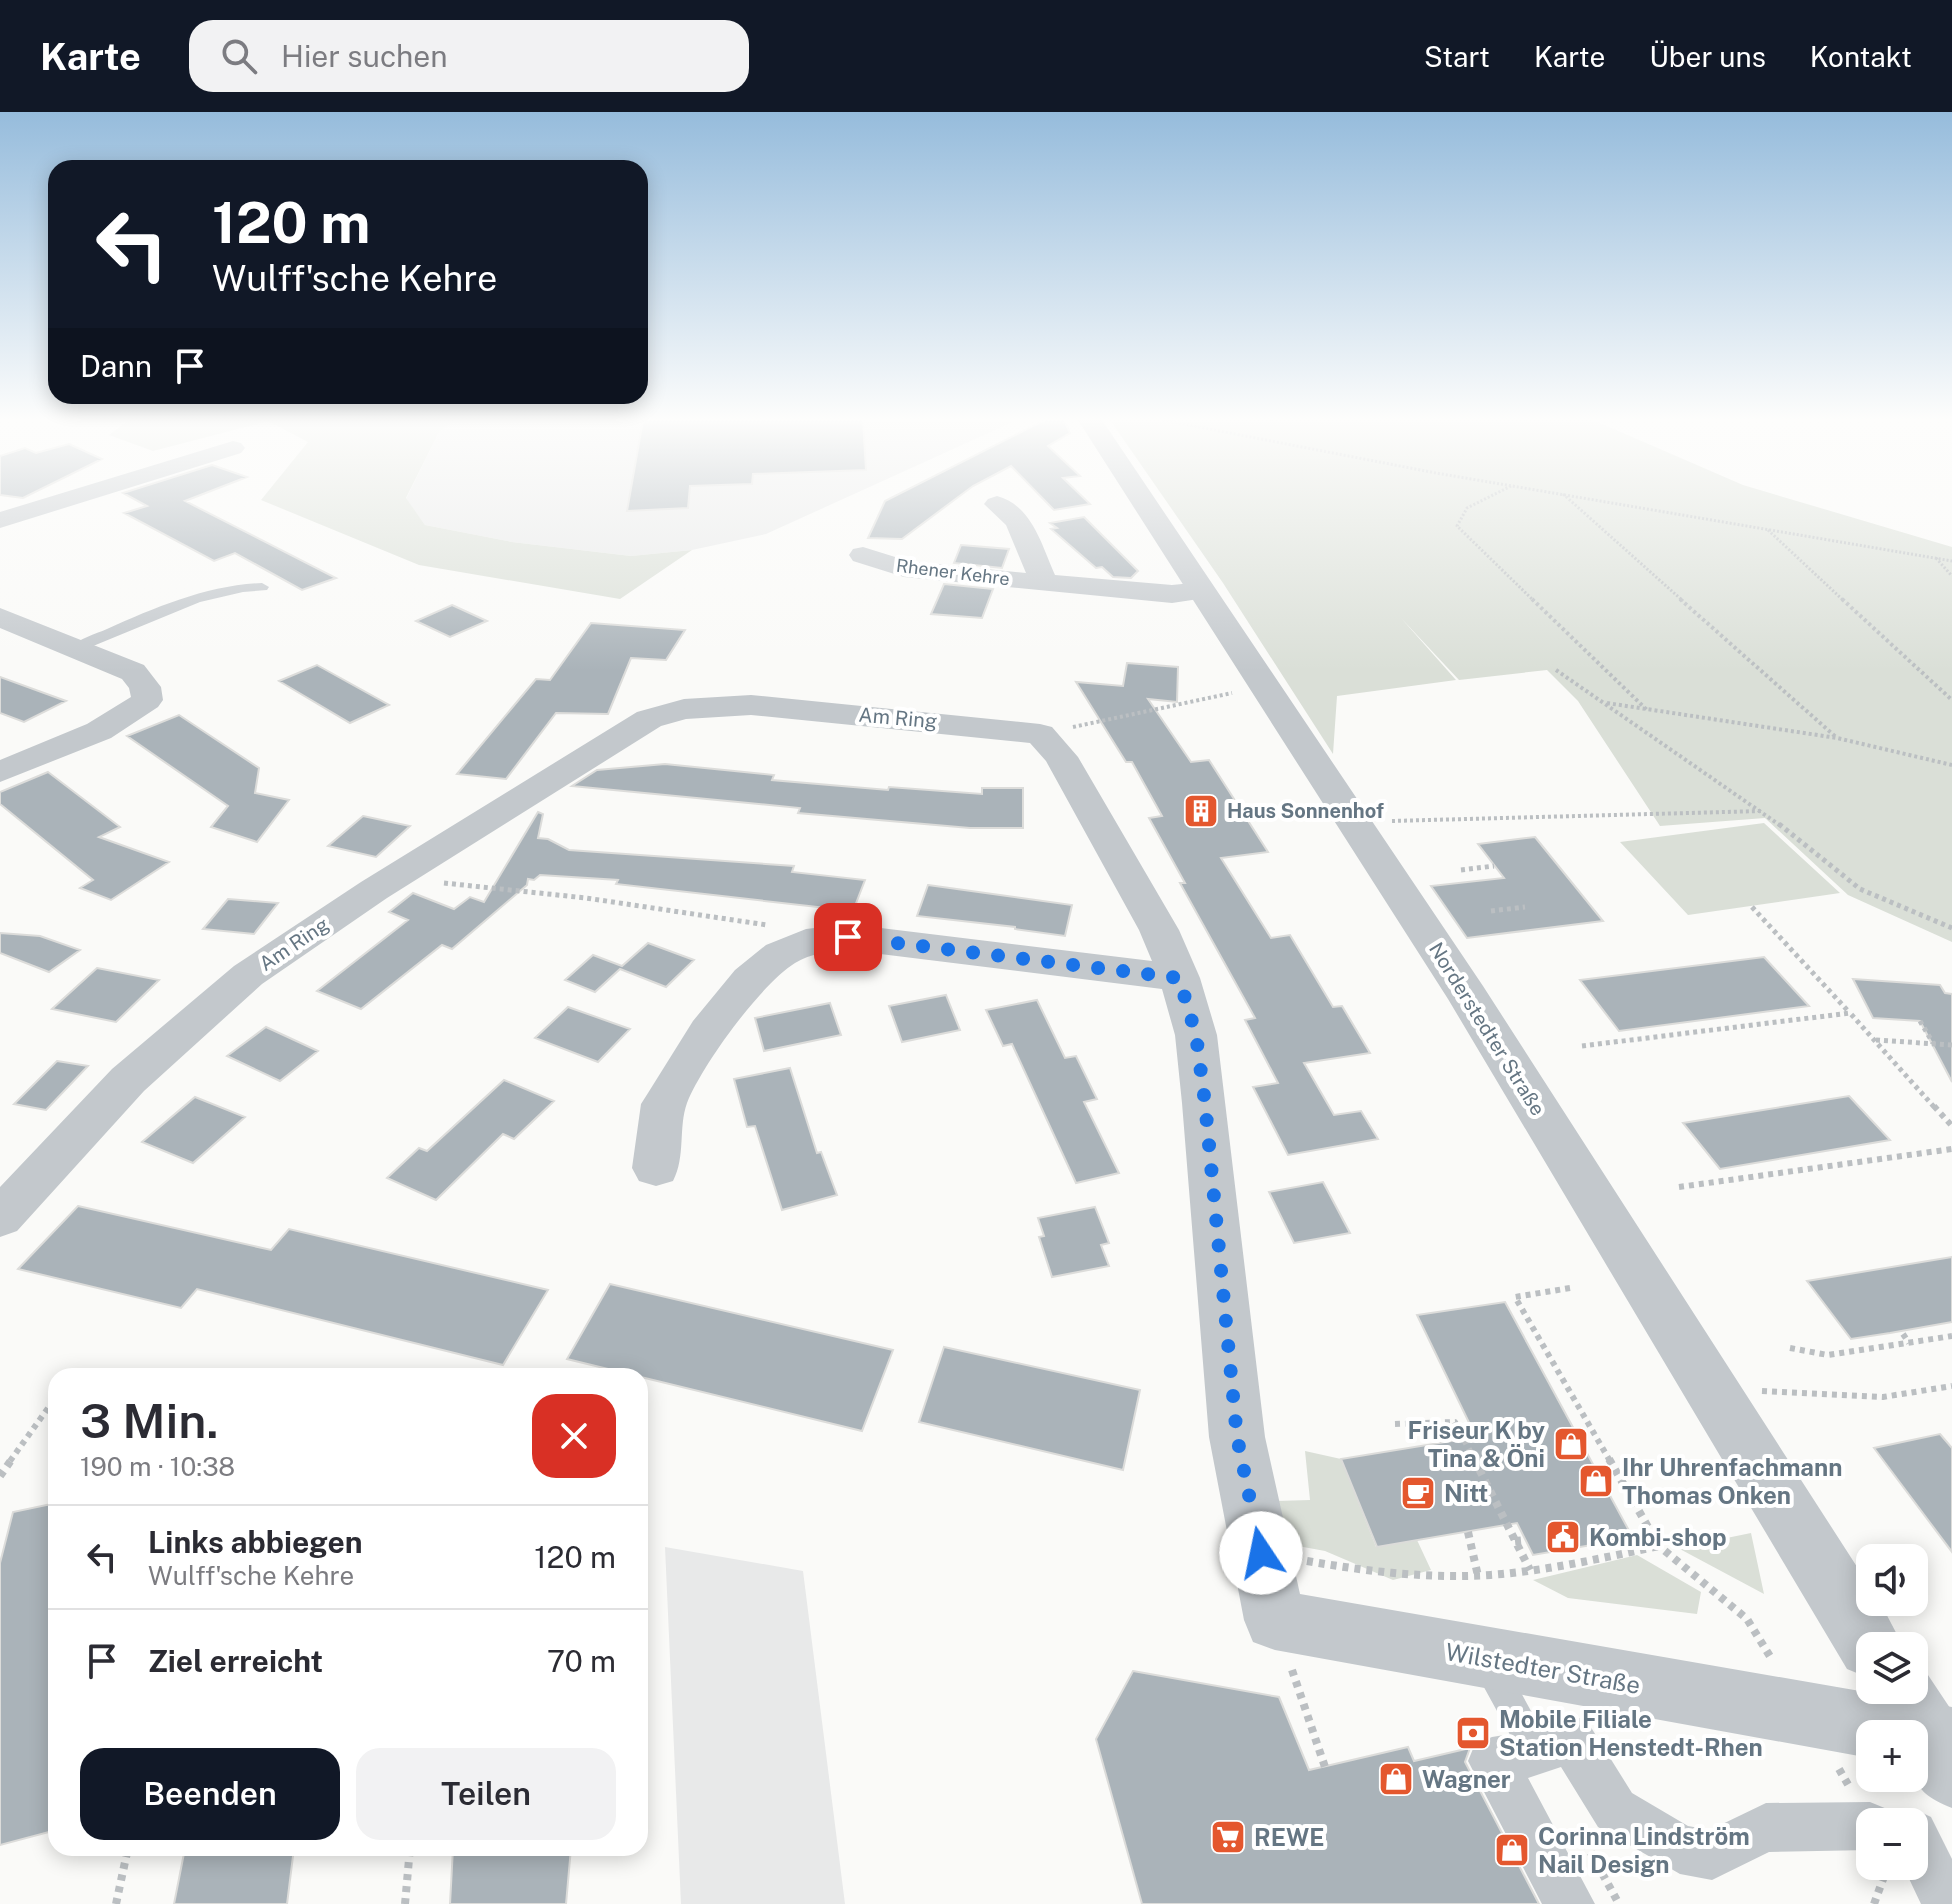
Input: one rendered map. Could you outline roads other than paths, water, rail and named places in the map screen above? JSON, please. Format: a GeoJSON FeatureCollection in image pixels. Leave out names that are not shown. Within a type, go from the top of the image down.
{"type":"FeatureCollection","features":[{"type":"Feature","properties":{"kind":"street"},"geometry":{"type":"LineString","coordinates":[[0,520],[53,504]]}},
{"type":"Feature","properties":{"kind":"street","name":"Rhener Kehre"},"geometry":{"type":"LineString","coordinates":[[997,504],[1018,521],[1044,583]]}},
{"type":"Feature","properties":{"kind":"street","name":"Norderstedter Straße"},"geometry":{"type":"LineString","coordinates":[[1145,504],[1468,996],[1861,1632]]}},
{"type":"Feature","properties":{"kind":"street","name":"Rhener Kehre"},"geometry":{"type":"LineString","coordinates":[[863,555],[904,569],[1172,594],[1202,591]]}},
{"type":"Feature","properties":{"kind":"street"},"geometry":{"type":"LineString","coordinates":[[0,617],[133,672],[145,687],[147,700],[99,731],[0,772]]}},
{"type":"Feature","properties":{"kind":"street","name":"Am Ring"},"geometry":{"type":"LineString","coordinates":[[0,1218],[128,1080],[248,975],[599,748],[649,719],[684,709],[751,705],[999,727],[1040,734],[1061,757],[1104,832],[1159,930],[1179,978]]}},
{"type":"Feature","properties":{"kind":"street"},"geometry":{"type":"LineString","coordinates":[[656,1168],[664,1104],[708,1031],[750,979],[780,954],[806,942],[848,937],[1179,978]]}},
{"type":"Feature","properties":{"kind":"street","name":"Wilstedter Straße"},"geometry":{"type":"LineString","coordinates":[[1179,978],[1196,1035],[1205,1103],[1237,1437],[1275,1620],[1932,1734]]}},
{"type":"Feature","properties":{"kind":"street"},"geometry":{"type":"LineString","coordinates":[[1570,1904],[1492,1761],[1537,1753],[1570,1738],[1615,1810],[1680,1849],[1712,1855],[1766,1828],[1856,1812]]}},
{"type":"Feature","properties":{"kind":"street"},"geometry":{"type":"LineString","coordinates":[[1928,1864],[1947,1904]]}},
{"type":"Feature","properties":{"kind":"lane"},"geometry":{"type":"LineString","coordinates":[[76,648],[210,594],[243,585],[262,587]]}},
{"type":"Feature","properties":{"kind":"lane"},"geometry":{"type":"LineString","coordinates":[[1485,1658],[1537,1753]]}},
{"type":"Feature","properties":{"kind":"place","name":"Haus Sonnenhof"},"geometry":{"type":"Point","coordinates":[1201,811]}},
{"type":"Feature","properties":{"kind":"place","name":"Friseur K by Tina & Öni"},"geometry":{"type":"Point","coordinates":[1571,1444]}},
{"type":"Feature","properties":{"kind":"place","name":"Ihr Uhrenfachmann Thomas Onken"},"geometry":{"type":"Point","coordinates":[1596,1481]}},
{"type":"Feature","properties":{"kind":"place","name":"Nitt"},"geometry":{"type":"Point","coordinates":[1418,1493]}},
{"type":"Feature","properties":{"kind":"place","name":"Kombi-shop"},"geometry":{"type":"Point","coordinates":[1563,1537]}},
{"type":"Feature","properties":{"kind":"place","name":"Mobile Filiale Station Henstedt-Rhen"},"geometry":{"type":"Point","coordinates":[1473,1733]}},
{"type":"Feature","properties":{"kind":"place","name":"Wagner"},"geometry":{"type":"Point","coordinates":[1396,1779]}},
{"type":"Feature","properties":{"kind":"place","name":"REWE"},"geometry":{"type":"Point","coordinates":[1228,1837]}},
{"type":"Feature","properties":{"kind":"place","name":"Corinna Lindström Nail Design"},"geometry":{"type":"Point","coordinates":[1512,1850]}}]}
